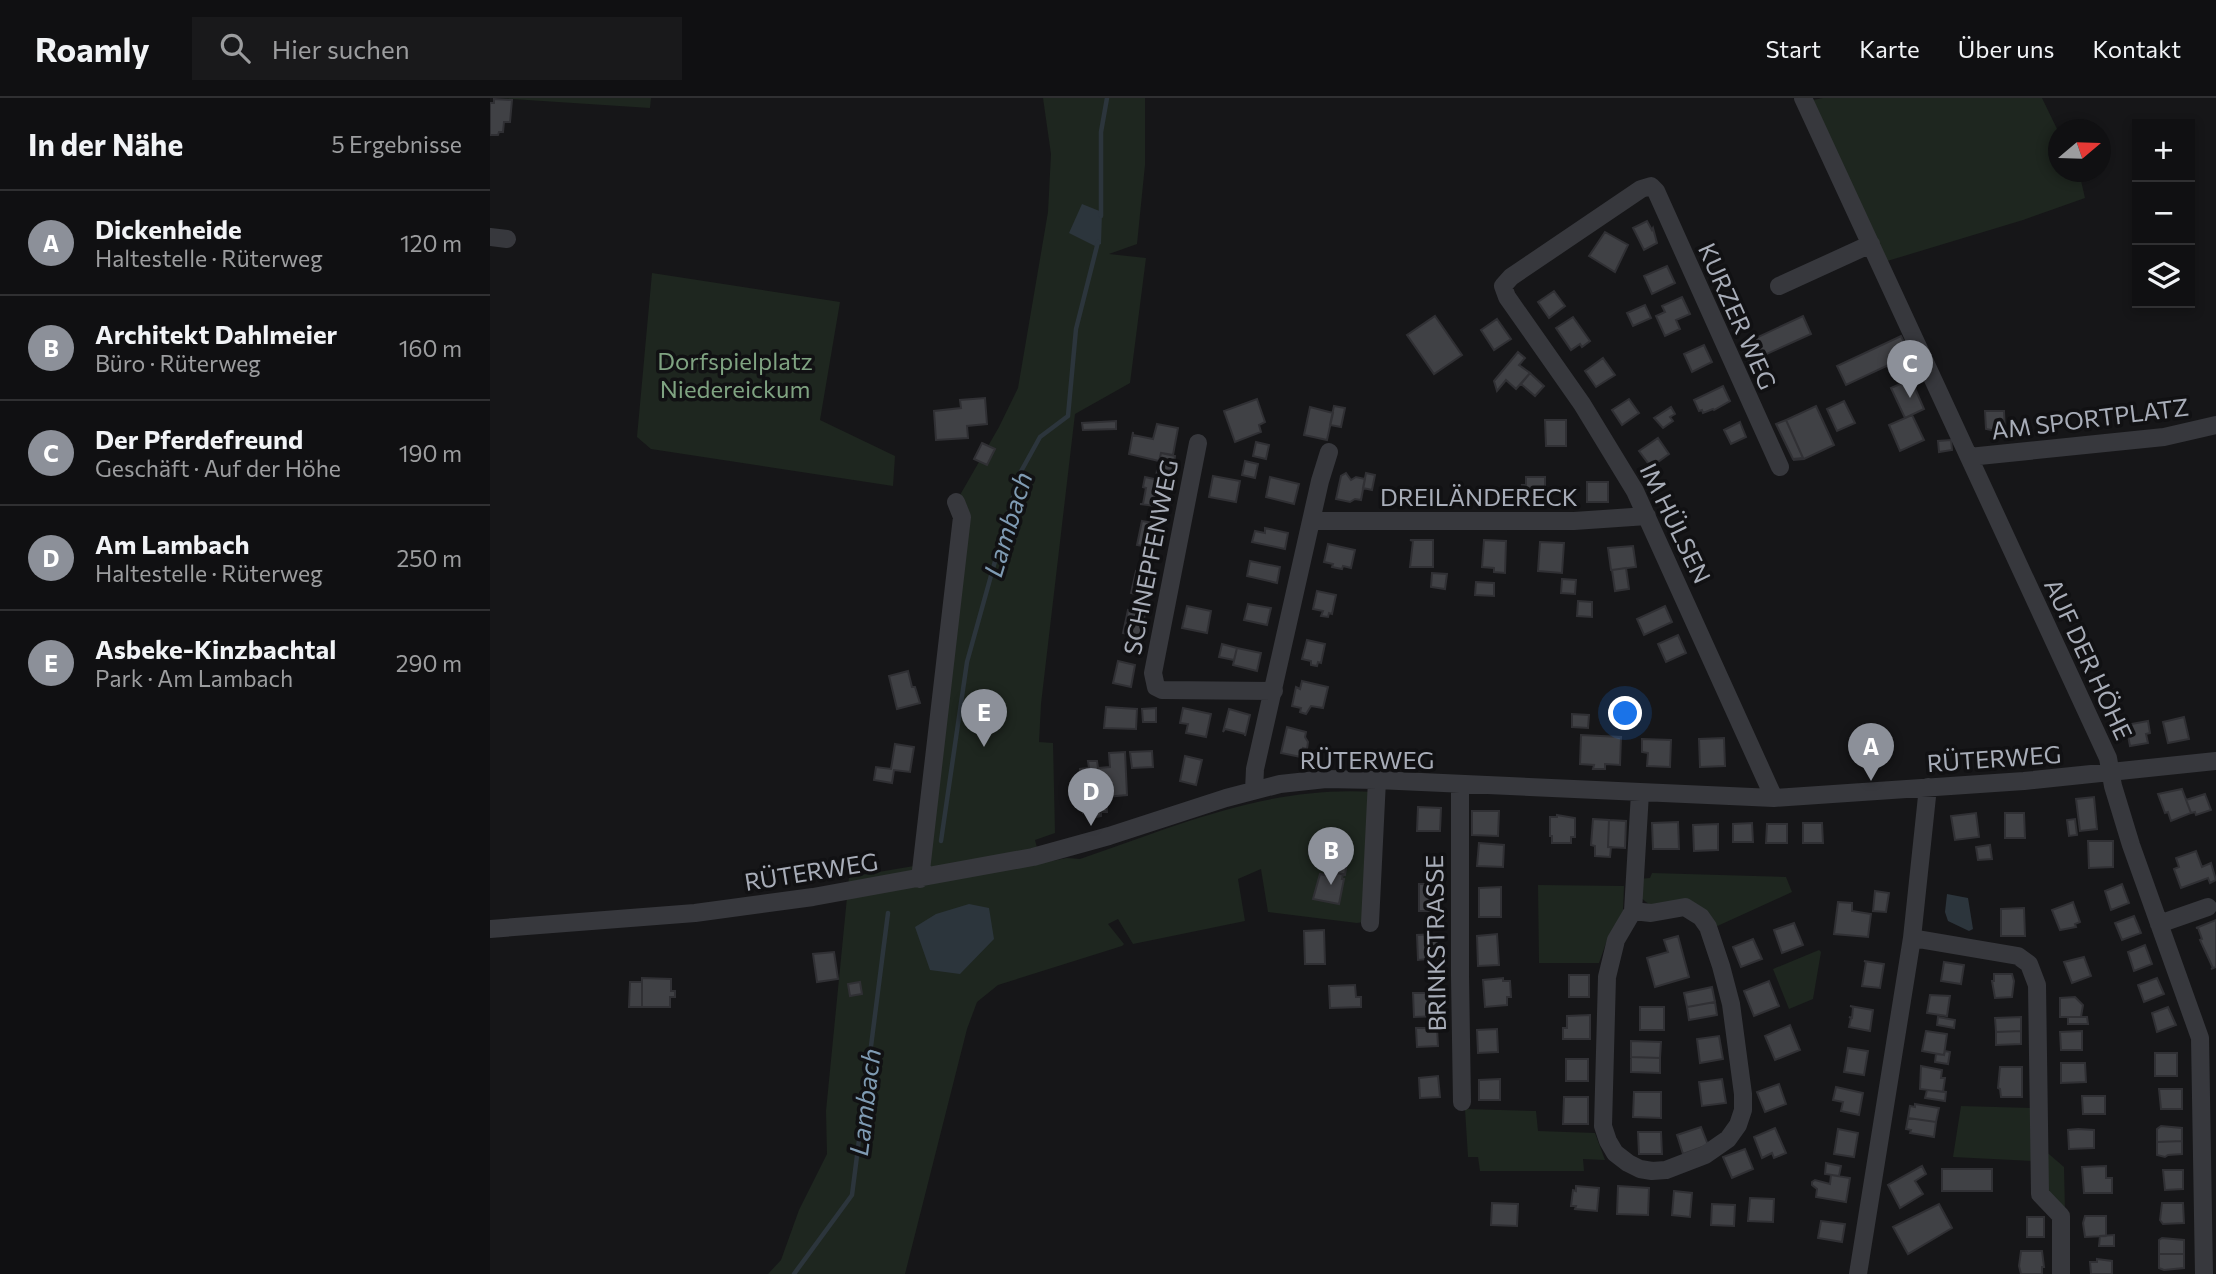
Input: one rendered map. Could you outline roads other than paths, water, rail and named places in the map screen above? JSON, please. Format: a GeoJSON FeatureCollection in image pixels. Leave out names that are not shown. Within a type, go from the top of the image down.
{"type":"FeatureCollection","features":[{"type":"Feature","properties":{"kind":"street","name":"AUF DER HÖHE"},"geometry":{"type":"LineString","coordinates":[[1803,98],[2108,758],[2131,845],[2200,1038],[2208,1271]]}},
{"type":"Feature","properties":{"kind":"street","name":"IM HÜLSEN"},"geometry":{"type":"LineString","coordinates":[[1651,186],[1641,189],[1522,269],[1503,286],[1507,297],[1628,478],[1774,798]]}},
{"type":"Feature","properties":{"kind":"street","name":"KURZER WEG"},"geometry":{"type":"LineString","coordinates":[[1651,186],[1656,191],[1780,467]]}},
{"type":"Feature","properties":{"kind":"street"},"geometry":{"type":"LineString","coordinates":[[1779,286],[1871,244]]}},
{"type":"Feature","properties":{"kind":"street","name":"AM SPORTPLATZ"},"geometry":{"type":"LineString","coordinates":[[1969,457],[2164,437],[2216,425]]}},
{"type":"Feature","properties":{"kind":"street","name":"SCHNEPFENWEG"},"geometry":{"type":"LineString","coordinates":[[1198,443],[1153,681],[1156,687],[1162,690],[1274,691]]}},
{"type":"Feature","properties":{"kind":"street"},"geometry":{"type":"LineString","coordinates":[[1254,790],[1255,769],[1320,481],[1329,452]]}},
{"type":"Feature","properties":{"kind":"street"},"geometry":{"type":"LineString","coordinates":[[920,879],[962,517],[956,502]]}},
{"type":"Feature","properties":{"kind":"street","name":"DREILÄNDERECK"},"geometry":{"type":"LineString","coordinates":[[1312,521],[1574,521],[1647,516]]}},
{"type":"Feature","properties":{"kind":"street","name":"RÜTERWEG"},"geometry":{"type":"LineString","coordinates":[[490,929],[695,913],[920,879],[1033,857],[1254,790],[1326,779],[1774,798],[2110,772],[2216,761]]}},
{"type":"Feature","properties":{"kind":"street"},"geometry":{"type":"LineString","coordinates":[[1370,923],[1377,780]]}},
{"type":"Feature","properties":{"kind":"street","name":"BRINKSTRASSE"},"geometry":{"type":"LineString","coordinates":[[1460,784],[1462,1102]]}},
{"type":"Feature","properties":{"kind":"street"},"geometry":{"type":"LineString","coordinates":[[1858,1274],[1912,938],[1927,787]]}},
{"type":"Feature","properties":{"kind":"street"},"geometry":{"type":"LineString","coordinates":[[1633,911],[1651,913],[1685,907],[1701,917],[1727,984],[1743,1094],[1743,1110],[1738,1125],[1718,1148],[1666,1170],[1653,1171],[1628,1163],[1615,1153],[1603,1126],[1607,977],[1616,940],[1633,911],[1640,793]]}},
{"type":"Feature","properties":{"kind":"street"},"geometry":{"type":"LineString","coordinates":[[2159,924],[2208,907]]}},
{"type":"Feature","properties":{"kind":"street"},"geometry":{"type":"LineString","coordinates":[[1912,938],[2018,957],[2029,964],[2037,985],[2040,1194],[2061,1216],[2061,1274]]}},
{"type":"Feature","properties":{"kind":"waterway","name":"Lambach"},"geometry":{"type":"LineString","coordinates":[[1101,216],[1101,132],[1107,98]]}},
{"type":"Feature","properties":{"kind":"waterway","name":"Lambach"},"geometry":{"type":"LineString","coordinates":[[941,841],[967,662],[1019,475],[1040,437],[1068,416],[1076,329],[1098,242]]}},
{"type":"Feature","properties":{"kind":"waterway","name":"Lambach"},"geometry":{"type":"LineString","coordinates":[[794,1274],[852,1195],[888,913]]}},
{"type":"Feature","properties":{"kind":"place","name":"Der Pferdefreund"},"geometry":{"type":"Point","coordinates":[1910,398]}},
{"type":"Feature","properties":{"kind":"place","name":"Asbeke-Kinzbachtal"},"geometry":{"type":"Point","coordinates":[984,747]}},
{"type":"Feature","properties":{"kind":"place","name":"Dickenheide"},"geometry":{"type":"Point","coordinates":[1871,781]}},
{"type":"Feature","properties":{"kind":"place","name":"Am Lambach"},"geometry":{"type":"Point","coordinates":[1091,826]}},
{"type":"Feature","properties":{"kind":"place","name":"Architekt Dahlmeier"},"geometry":{"type":"Point","coordinates":[1331,885]}},
{"type":"Feature","properties":{"kind":"park label","name":"Dorfspielplatz Niedereickum"},"geometry":{"type":"Point","coordinates":[735,374]}}]}
